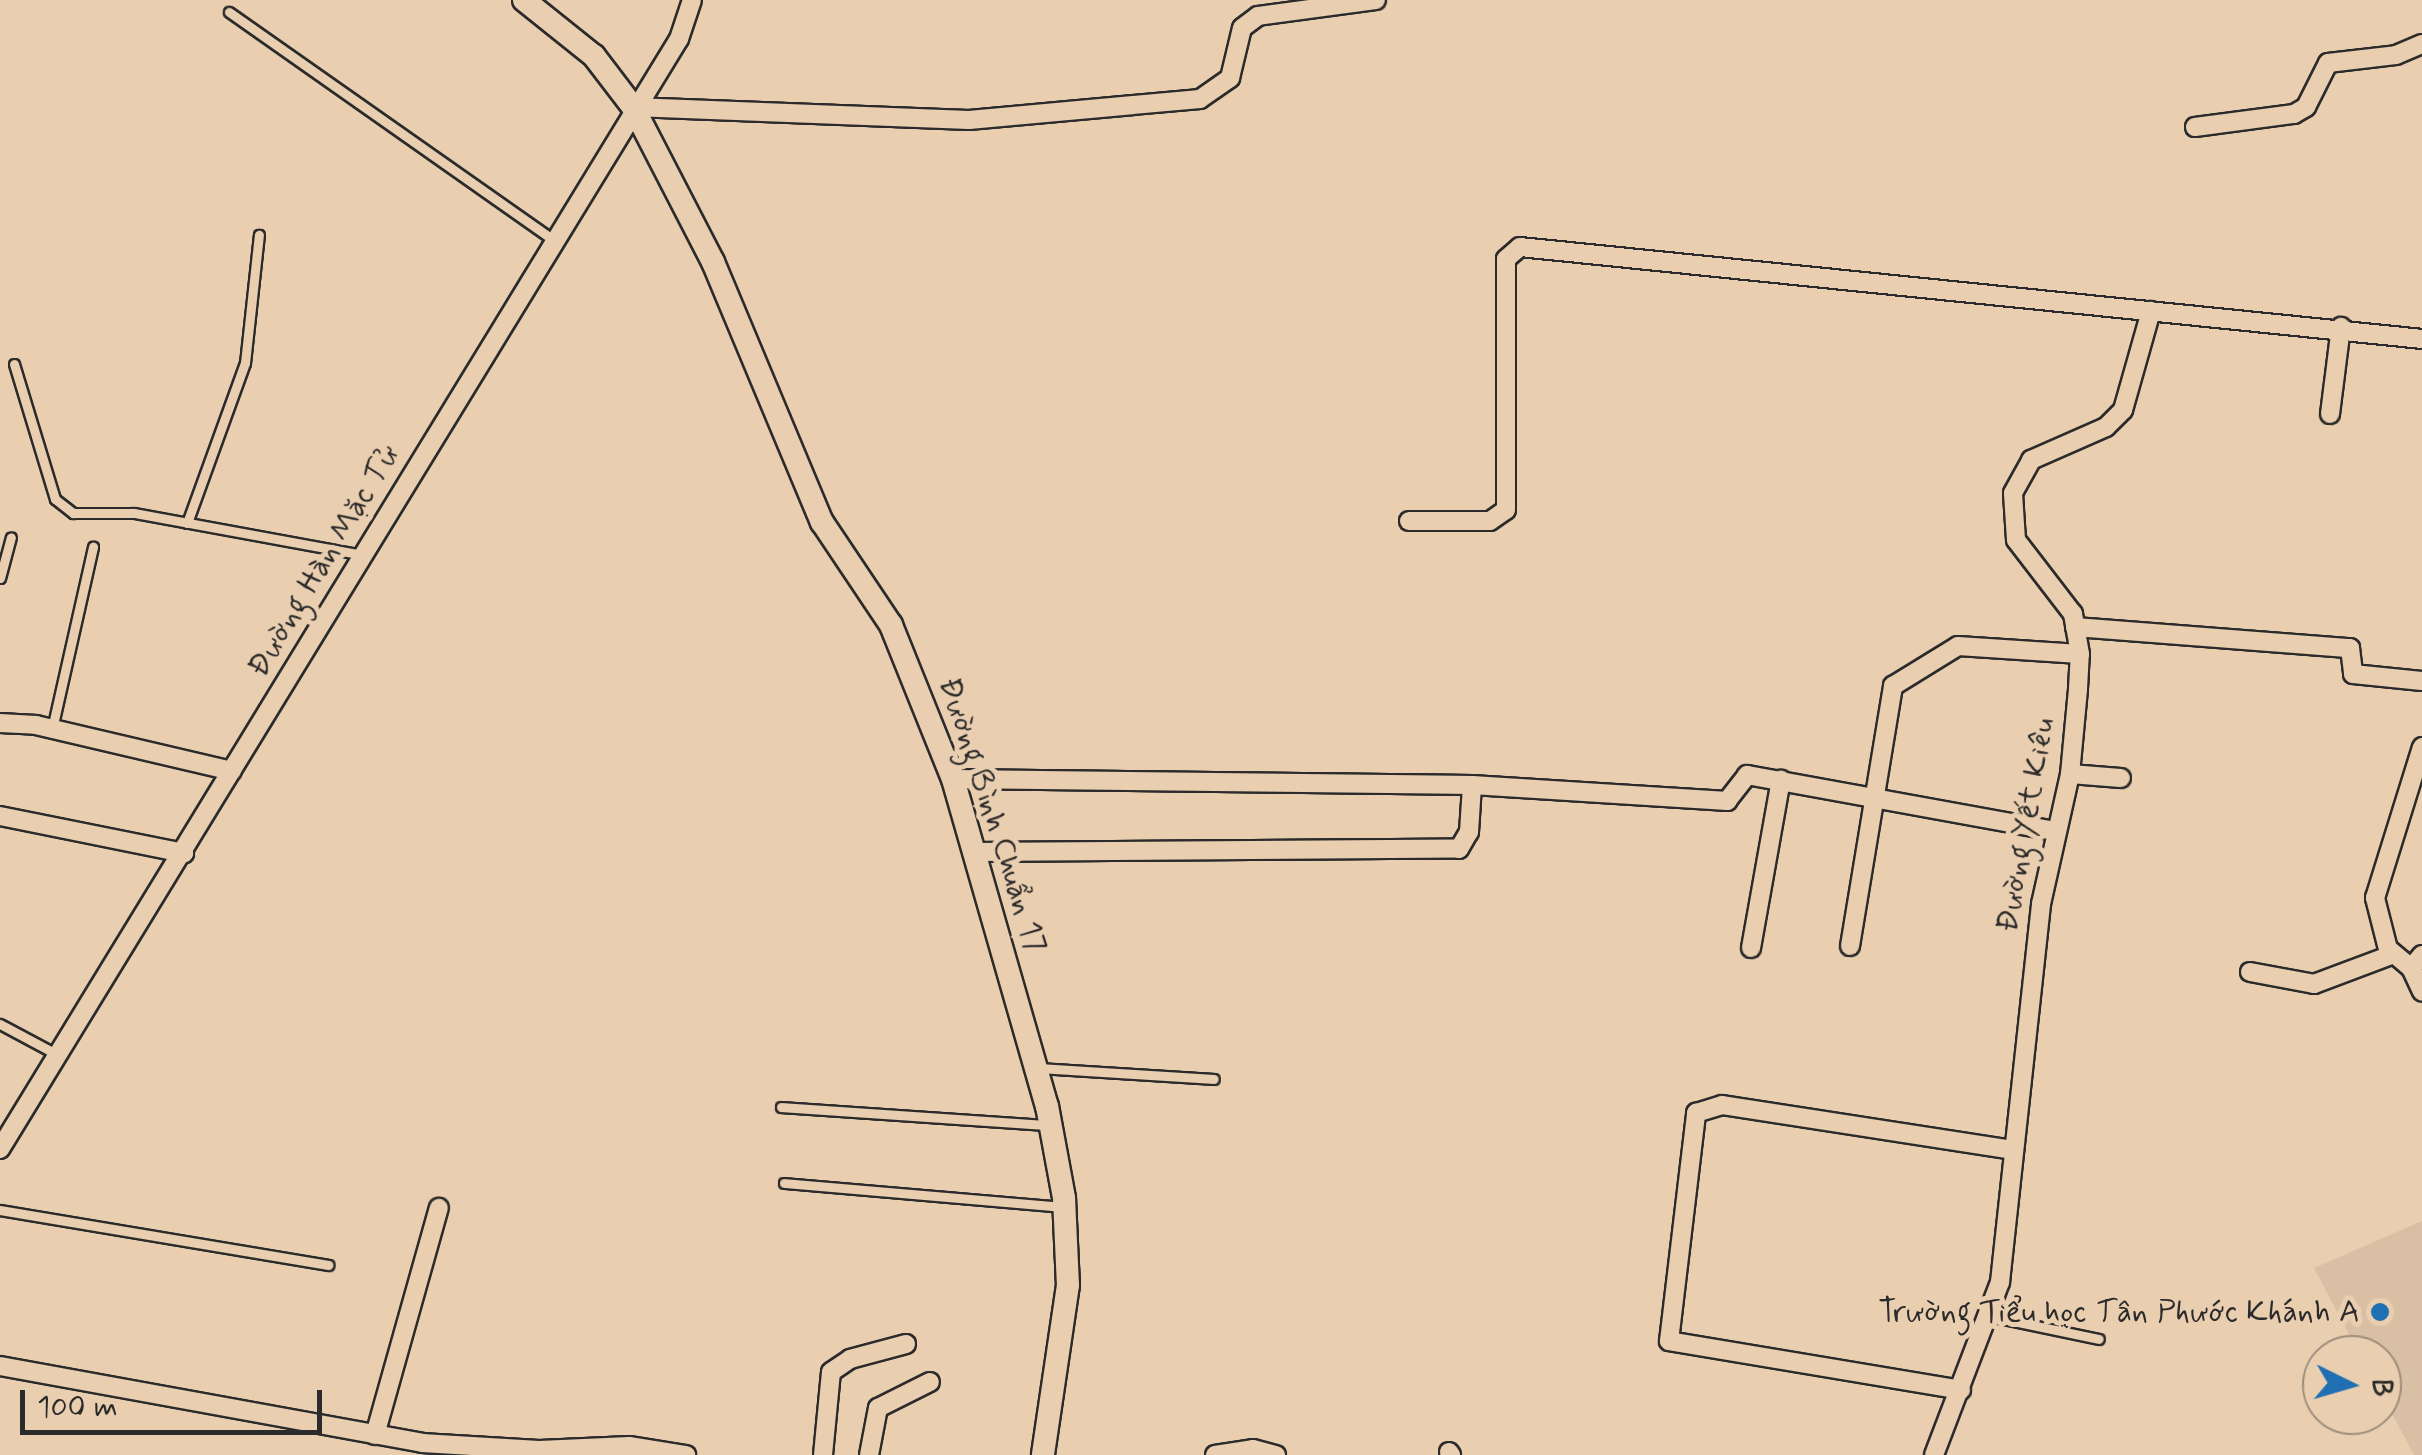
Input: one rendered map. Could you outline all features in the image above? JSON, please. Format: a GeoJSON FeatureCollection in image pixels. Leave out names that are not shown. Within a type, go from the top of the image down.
{"type":"FeatureCollection","features":[{"type":"Feature","properties":{"kind":"street","name":"Đường Bình Chuẩn 17"},"geometry":{"type":"LineString","coordinates":[[524,0],[594,56],[632,107],[713,262],[822,522],[891,625],[953,779],[1036,1068],[1065,1208],[1064,1330],[1043,1455]]}},
{"type":"Feature","properties":{"kind":"street","name":"Đường Hàn Mặc Tử"},"geometry":{"type":"LineString","coordinates":[[0,1150],[632,107],[679,40],[692,0]]}},
{"type":"Feature","properties":{"kind":"street"},"geometry":{"type":"LineString","coordinates":[[632,107],[970,120],[1200,99],[1230,78],[1242,28],[1269,7],[1373,0]]}},
{"type":"Feature","properties":{"kind":"street"},"geometry":{"type":"LineString","coordinates":[[2194,127],[2294,114],[2306,107],[2328,63],[2396,55],[2422,44]]}},
{"type":"Feature","properties":{"kind":"street"},"geometry":{"type":"LineString","coordinates":[[1410,521],[1490,521],[1506,510],[1506,259],[1520,247],[1696,270],[1755,269],[1797,280],[1831,274],[2151,311],[2341,327],[2422,339]]}},
{"type":"Feature","properties":{"kind":"street","name":"Đường Yết Kiêu"},"geometry":{"type":"LineString","coordinates":[[1934,1455],[2000,1282],[2012,1150],[2055,831],[2070,774],[2080,654],[2075,627],[2060,594],[2016,540],[2013,493],[2032,460],[2106,427],[2123,410],[2151,311]]}},
{"type":"Feature","properties":{"kind":"street"},"geometry":{"type":"LineString","coordinates":[[2330,414],[2341,327]]}},
{"type":"Feature","properties":{"kind":"street"},"geometry":{"type":"LineString","coordinates":[[2075,627],[2350,648],[2354,674],[2422,681]]}},
{"type":"Feature","properties":{"kind":"street"},"geometry":{"type":"LineString","coordinates":[[1850,946],[1893,686],[1958,646],[2080,654]]}},
{"type":"Feature","properties":{"kind":"street"},"geometry":{"type":"LineString","coordinates":[[0,723],[52,728],[232,771]]}},
{"type":"Feature","properties":{"kind":"street"},"geometry":{"type":"LineString","coordinates":[[2394,954],[2377,924],[2375,898],[2422,747]]}},
{"type":"Feature","properties":{"kind":"street"},"geometry":{"type":"LineString","coordinates":[[2070,774],[2120,778]]}},
{"type":"Feature","properties":{"kind":"street"},"geometry":{"type":"LineString","coordinates":[[953,779],[1472,785],[1727,801],[1740,777],[1877,796],[2055,831]]}},
{"type":"Feature","properties":{"kind":"street"},"geometry":{"type":"LineString","coordinates":[[1751,948],[1781,780]]}},
{"type":"Feature","properties":{"kind":"street"},"geometry":{"type":"LineString","coordinates":[[974,852],[1460,849],[1469,832],[1472,785]]}},
{"type":"Feature","properties":{"kind":"street"},"geometry":{"type":"LineString","coordinates":[[0,816],[184,852]]}},
{"type":"Feature","properties":{"kind":"street"},"geometry":{"type":"LineString","coordinates":[[2250,972],[2314,984],[2394,954],[2416,961],[2422,992]]}},
{"type":"Feature","properties":{"kind":"street"},"geometry":{"type":"LineString","coordinates":[[1961,1390],[1668,1341],[1696,1112],[1722,1105],[2012,1150]]}},
{"type":"Feature","properties":{"kind":"street"},"geometry":{"type":"LineString","coordinates":[[374,1436],[439,1208]]}},
{"type":"Feature","properties":{"kind":"street"},"geometry":{"type":"LineString","coordinates":[[823,1455],[831,1372],[850,1359],[906,1344]]}},
{"type":"Feature","properties":{"kind":"street"},"geometry":{"type":"LineString","coordinates":[[0,1366],[374,1436],[494,1449],[629,1446],[686,1455]]}},
{"type":"Feature","properties":{"kind":"street"},"geometry":{"type":"LineString","coordinates":[[869,1455],[878,1408],[930,1382]]}},
{"type":"Feature","properties":{"kind":"street"},"geometry":{"type":"LineString","coordinates":[[1215,1455],[1253,1449],[1276,1455]]}},
{"type":"Feature","properties":{"kind":"lane"},"geometry":{"type":"LineString","coordinates":[[230,12],[552,240]]}},
{"type":"Feature","properties":{"kind":"lane"},"geometry":{"type":"LineString","coordinates":[[188,523],[245,363],[259,236]]}},
{"type":"Feature","properties":{"kind":"lane"},"geometry":{"type":"LineString","coordinates":[[14,364],[55,499],[73,512],[134,513],[362,555]]}},
{"type":"Feature","properties":{"kind":"lane"},"geometry":{"type":"LineString","coordinates":[[0,578],[12,538]]}},
{"type":"Feature","properties":{"kind":"lane"},"geometry":{"type":"LineString","coordinates":[[52,728],[93,547]]}},
{"type":"Feature","properties":{"kind":"lane"},"geometry":{"type":"LineString","coordinates":[[0,1024],[58,1055]]}},
{"type":"Feature","properties":{"kind":"lane"},"geometry":{"type":"LineString","coordinates":[[1036,1068],[1214,1079]]}},
{"type":"Feature","properties":{"kind":"lane"},"geometry":{"type":"LineString","coordinates":[[781,1107],[1051,1126]]}},
{"type":"Feature","properties":{"kind":"lane"},"geometry":{"type":"LineString","coordinates":[[784,1183],[1065,1208]]}},
{"type":"Feature","properties":{"kind":"lane"},"geometry":{"type":"LineString","coordinates":[[0,1210],[328,1265]]}},
{"type":"Feature","properties":{"kind":"lane"},"geometry":{"type":"LineString","coordinates":[[1989,1316],[2099,1339]]}},
{"type":"Feature","properties":{"kind":"shaded area","name":"Trường Tiểu học Tân Phước Khánh A"},"geometry":{"type":"Polygon","coordinates":[[[2422,1221],[2422,1455],[2414,1455],[2402,1432],[2402,1335],[2349,1335],[2314,1268],[2422,1221]]]}},
{"type":"Feature","properties":{"kind":"place","name":"Trường Tiểu học Tân Phước Khánh A"},"geometry":{"type":"Point","coordinates":[2380,1312]}}]}
